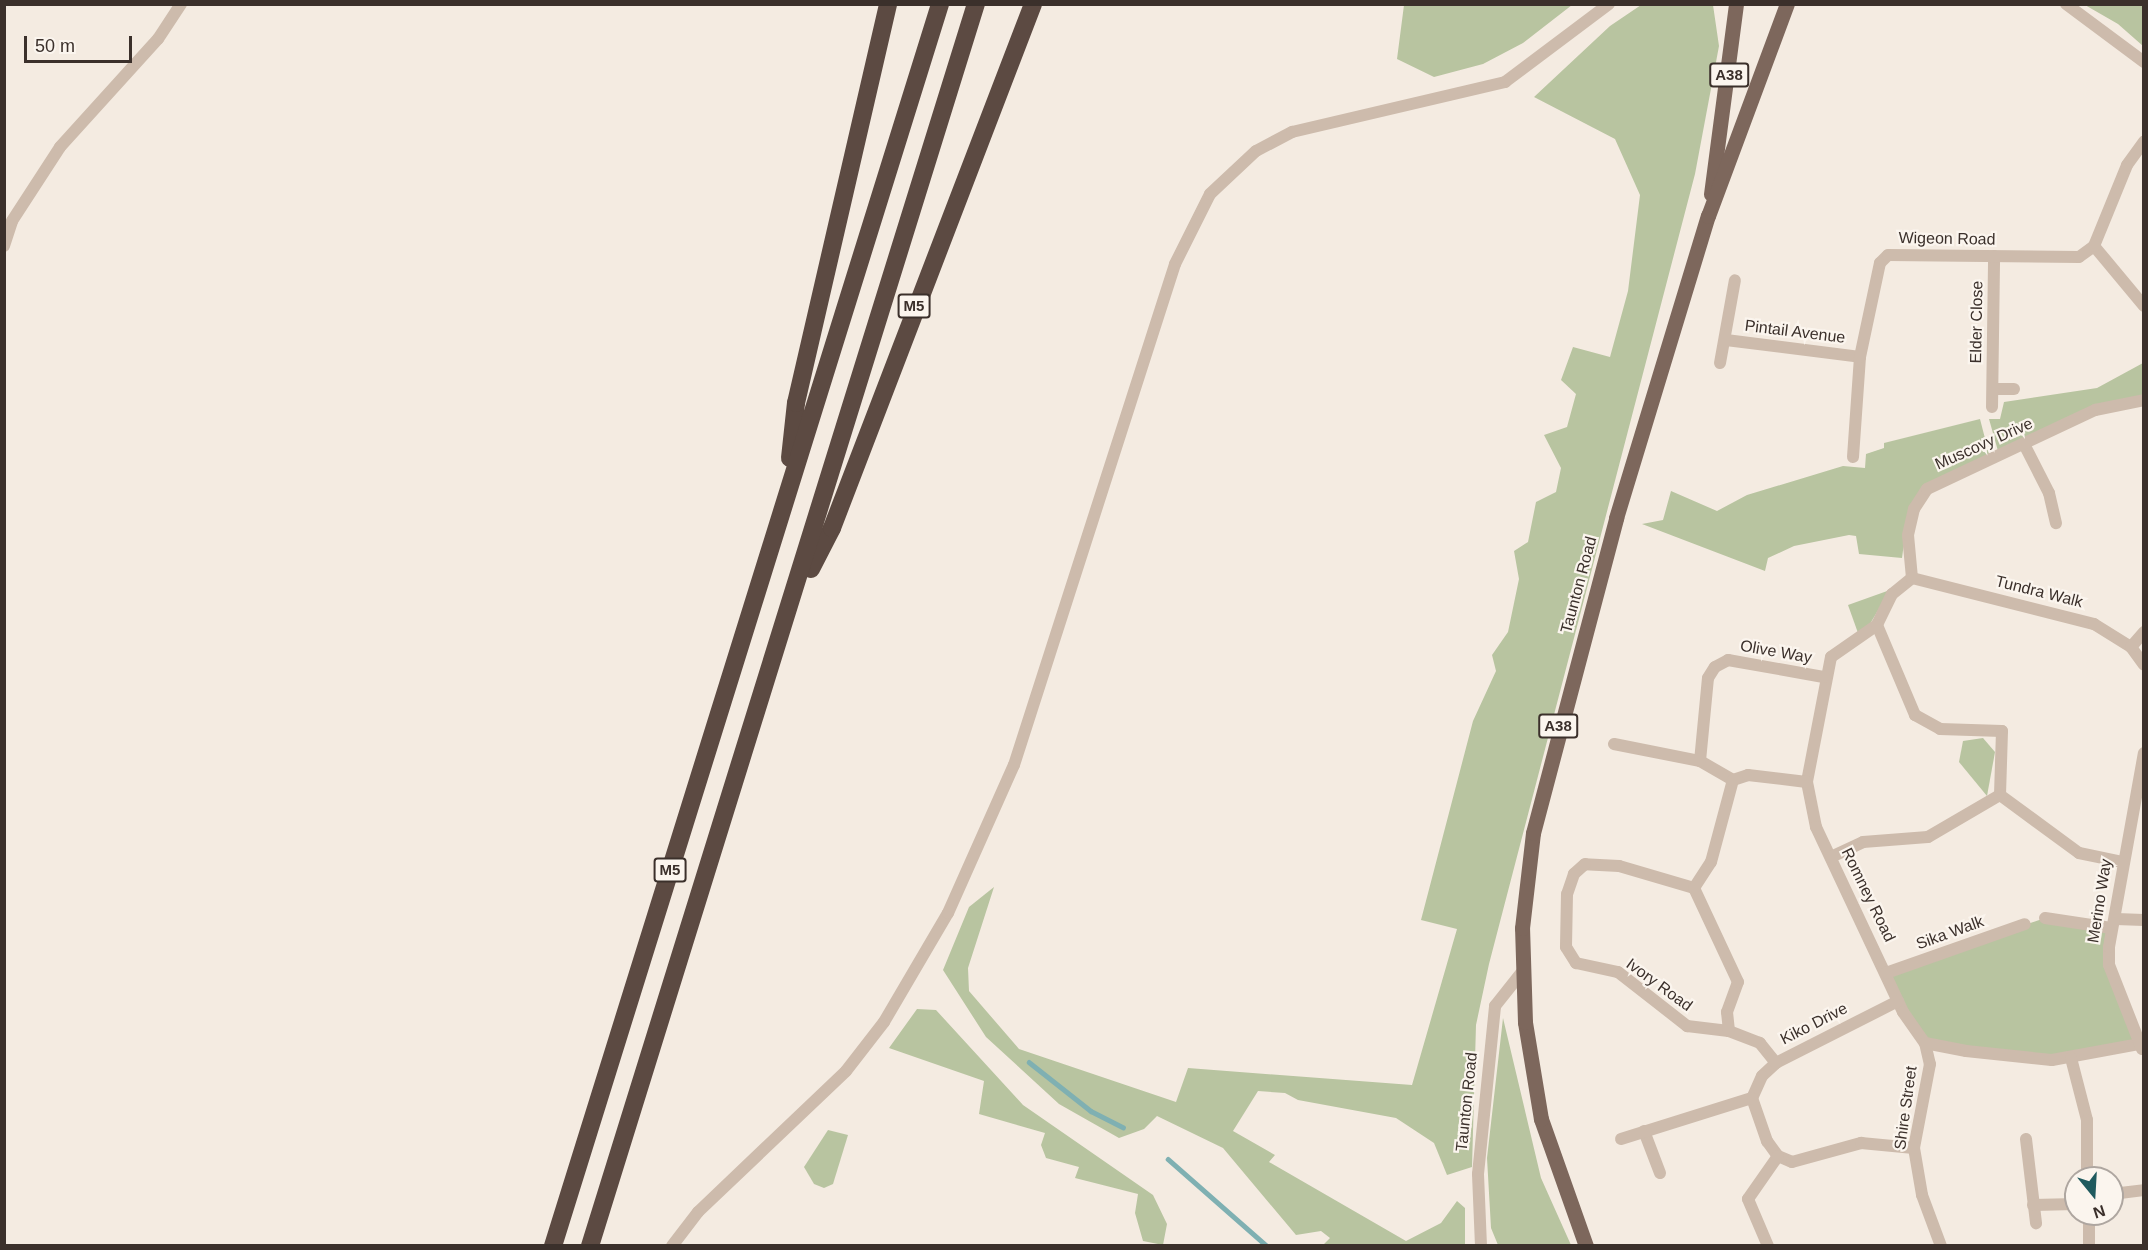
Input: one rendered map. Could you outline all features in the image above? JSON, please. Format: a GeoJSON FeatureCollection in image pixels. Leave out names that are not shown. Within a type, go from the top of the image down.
{"type":"FeatureCollection","features":[{"type":"Feature","properties":{"kind":"highway","name":"M5"},"geometry":{"type":"LineString","coordinates":[[785,495],[796,403],[888,4]]}},
{"type":"Feature","properties":{"kind":"highway","name":"M5"},"geometry":{"type":"LineString","coordinates":[[554,1245],[785,495],[940,4]]}},
{"type":"Feature","properties":{"kind":"highway","name":"M5"},"geometry":{"type":"LineString","coordinates":[[590,1245],[791,606],[976,4]]}},
{"type":"Feature","properties":{"kind":"highway","name":"M5"},"geometry":{"type":"LineString","coordinates":[[791,606],[832,528],[1033,4]]}},
{"type":"Feature","properties":{"kind":"main road","name":"Taunton Road"},"geometry":{"type":"LineString","coordinates":[[1708,216],[1736,4]]}},
{"type":"Feature","properties":{"kind":"main road","name":"Taunton Road"},"geometry":{"type":"LineString","coordinates":[[1586,1245],[1541,1119],[1522,972],[1526,880],[1555,740],[1708,216],[1787,4]]}},
{"type":"Feature","properties":{"kind":"street"},"geometry":{"type":"LineString","coordinates":[[4,246],[8,219],[60,147],[158,39],[181,4]]}},
{"type":"Feature","properties":{"kind":"street"},"geometry":{"type":"LineString","coordinates":[[672,1245],[698,1212],[846,1071],[884,1022],[948,913],[1014,765],[1175,264],[1210,194],[1256,151],[1292,132],[1505,82],[1609,4]]}},
{"type":"Feature","properties":{"kind":"street"},"geometry":{"type":"LineString","coordinates":[[2066,4],[2144,62]]}},
{"type":"Feature","properties":{"kind":"street"},"geometry":{"type":"LineString","coordinates":[[2144,142],[2127,165],[2094,246],[2144,306]]}},
{"type":"Feature","properties":{"kind":"street","name":"Wigeon Road"},"geometry":{"type":"LineString","coordinates":[[1853,457],[1860,357],[1876,275],[1888,255],[2069,259],[2094,246]]}},
{"type":"Feature","properties":{"kind":"street","name":"Elder Close"},"geometry":{"type":"LineString","coordinates":[[1992,407],[1994,256]]}},
{"type":"Feature","properties":{"kind":"street","name":"Pintail Avenue"},"geometry":{"type":"LineString","coordinates":[[1720,363],[1726,340],[1735,280]]}},
{"type":"Feature","properties":{"kind":"street","name":"Pintail Avenue"},"geometry":{"type":"LineString","coordinates":[[1726,340],[1860,357]]}},
{"type":"Feature","properties":{"kind":"street"},"geometry":{"type":"LineString","coordinates":[[1993,389],[2014,389]]}},
{"type":"Feature","properties":{"kind":"street","name":"Muscovy Drive"},"geometry":{"type":"LineString","coordinates":[[1912,578],[1908,535],[1920,497],[1952,475],[2095,410],[2144,400]]}},
{"type":"Feature","properties":{"kind":"street"},"geometry":{"type":"LineString","coordinates":[[2024,444],[2049,493],[2056,523]]}},
{"type":"Feature","properties":{"kind":"street"},"geometry":{"type":"LineString","coordinates":[[1912,578],[1892,594],[1877,625],[1904,697],[1921,721],[1940,729],[2002,731],[2000,795]]}},
{"type":"Feature","properties":{"kind":"street","name":"Tundra Walk"},"geometry":{"type":"LineString","coordinates":[[1912,578],[2084,621],[2131,647],[2144,664]]}},
{"type":"Feature","properties":{"kind":"street","name":"Romney Road"},"geometry":{"type":"LineString","coordinates":[[1877,625],[1839,649],[1823,678],[1807,782],[1810,811],[1898,1001],[1925,1043]]}},
{"type":"Feature","properties":{"kind":"street"},"geometry":{"type":"LineString","coordinates":[[2131,647],[2144,632]]}},
{"type":"Feature","properties":{"kind":"street","name":"Olive Way"},"geometry":{"type":"LineString","coordinates":[[1700,761],[1708,678],[1715,667],[1735,661],[1823,678]]}},
{"type":"Feature","properties":{"kind":"street"},"geometry":{"type":"LineString","coordinates":[[1614,744],[1700,761],[1733,780],[1748,775],[1807,782]]}},
{"type":"Feature","properties":{"kind":"street","name":"Merino Way"},"geometry":{"type":"LineString","coordinates":[[2141,1047],[2109,965],[2123,862],[2138,805],[2144,753]]}},
{"type":"Feature","properties":{"kind":"street"},"geometry":{"type":"LineString","coordinates":[[1733,780],[1711,862],[1694,888],[1738,982],[1727,1012],[1729,1031],[1760,1043],[1776,1063]]}},
{"type":"Feature","properties":{"kind":"street"},"geometry":{"type":"LineString","coordinates":[[1831,857],[1863,842],[1928,837],[2000,795]]}},
{"type":"Feature","properties":{"kind":"street"},"geometry":{"type":"LineString","coordinates":[[2000,795],[2079,853],[2123,862]]}},
{"type":"Feature","properties":{"kind":"street","name":"Ivory Road"},"geometry":{"type":"LineString","coordinates":[[1694,888],[1618,866],[1585,864],[1574,874],[1567,894],[1566,947],[1576,963],[1618,972],[1687,1026],[1729,1031]]}},
{"type":"Feature","properties":{"kind":"street"},"geometry":{"type":"LineString","coordinates":[[2045,918],[2114,923],[2144,921]]}},
{"type":"Feature","properties":{"kind":"street","name":"Sika Walk"},"geometry":{"type":"LineString","coordinates":[[1886,973],[2025,924]]}},
{"type":"Feature","properties":{"kind":"street","name":"Taunton Road"},"geometry":{"type":"LineString","coordinates":[[1481,1245],[1478,1174],[1495,1006],[1522,972]]}},
{"type":"Feature","properties":{"kind":"street","name":"Kiko Drive"},"geometry":{"type":"LineString","coordinates":[[1753,1093],[1776,1063],[1898,1001]]}},
{"type":"Feature","properties":{"kind":"street"},"geometry":{"type":"LineString","coordinates":[[1925,1043],[2027,1059],[2072,1058],[2141,1047]]}},
{"type":"Feature","properties":{"kind":"street","name":"Shire Street"},"geometry":{"type":"LineString","coordinates":[[1925,1043],[1930,1064],[1914,1148],[1922,1195],[1941,1245]]}},
{"type":"Feature","properties":{"kind":"street"},"geometry":{"type":"LineString","coordinates":[[2072,1058],[2087,1120],[2087,1166]]}},
{"type":"Feature","properties":{"kind":"street"},"geometry":{"type":"LineString","coordinates":[[1621,1139],[1753,1093],[1778,1156]]}},
{"type":"Feature","properties":{"kind":"street"},"geometry":{"type":"LineString","coordinates":[[1644,1131],[1660,1173]]}},
{"type":"Feature","properties":{"kind":"street"},"geometry":{"type":"LineString","coordinates":[[2026,1138],[2036,1222]]}},
{"type":"Feature","properties":{"kind":"street"},"geometry":{"type":"LineString","coordinates":[[1778,1156],[1800,1163],[1875,1142],[1914,1148]]}},
{"type":"Feature","properties":{"kind":"street"},"geometry":{"type":"LineString","coordinates":[[1768,1245],[1748,1199],[1778,1156]]}},
{"type":"Feature","properties":{"kind":"street"},"geometry":{"type":"LineString","coordinates":[[2124,1192],[2144,1190]]}},
{"type":"Feature","properties":{"kind":"street"},"geometry":{"type":"LineString","coordinates":[[2033,1205],[2064,1204]]}},
{"type":"Feature","properties":{"kind":"street"},"geometry":{"type":"LineString","coordinates":[[2089,1226],[2089,1245]]}},
{"type":"Feature","properties":{"kind":"green space"},"geometry":{"type":"Polygon","coordinates":[[[1404,4],[1572,5],[1523,43],[1483,64],[1434,77],[1397,59],[1404,4]]]}},
{"type":"Feature","properties":{"kind":"green space"},"geometry":{"type":"Polygon","coordinates":[[[1641,5],[1713,5],[1719,46],[1695,174],[1489,964],[1476,1025],[1472,1167],[1447,1175],[1434,1143],[1396,1118],[1298,1100],[1285,1093],[1258,1091],[1233,1131],[1275,1155],[1269,1162],[1406,1241],[1441,1223],[1457,1201],[1465,1208],[1465,1245],[1323,1245],[1330,1238],[1321,1231],[1296,1235],[1223,1148],[1157,1116],[1144,1129],[1119,1138],[1059,1104],[986,1037],[943,970],[969,907],[994,887],[968,968],[969,991],[1019,1049],[1176,1102],[1188,1068],[1412,1085],[1457,929],[1421,920],[1473,721],[1496,671],[1492,655],[1508,632],[1519,579],[1514,551],[1528,542],[1536,502],[1556,492],[1561,468],[1544,435],[1567,427],[1576,394],[1561,380],[1573,347],[1610,357],[1628,291],[1640,195],[1615,139],[1534,97],[1610,26],[1641,5]]]}},
{"type":"Feature","properties":{"kind":"green space"},"geometry":{"type":"Polygon","coordinates":[[[2085,5],[2143,5],[2143,46],[2118,24],[2085,5]]]}},
{"type":"Feature","properties":{"kind":"green space"},"geometry":{"type":"Polygon","coordinates":[[[2143,363],[2143,396],[2098,405],[1998,451],[1989,419],[2000,419],[2004,402],[2097,388],[2143,363]]]}},
{"type":"Feature","properties":{"kind":"green space"},"geometry":{"type":"Polygon","coordinates":[[[1980,419],[1989,454],[1927,486],[1906,528],[1902,558],[1859,554],[1856,536],[1849,535],[1794,546],[1768,558],[1765,571],[1642,524],[1663,520],[1671,491],[1717,511],[1747,495],[1843,466],[1865,468],[1866,454],[1884,448],[1884,443],[1980,419]]]}},
{"type":"Feature","properties":{"kind":"green space"},"geometry":{"type":"Polygon","coordinates":[[[1890,590],[1867,629],[1858,633],[1848,605],[1890,590]]]}},
{"type":"Feature","properties":{"kind":"green space"},"geometry":{"type":"Polygon","coordinates":[[[1983,738],[1995,752],[1987,796],[1959,762],[1963,741],[1983,738]]]}},
{"type":"Feature","properties":{"kind":"green space"},"geometry":{"type":"Polygon","coordinates":[[[2045,918],[2111,928],[2109,947],[2139,1044],[2071,1058],[1925,1043],[1886,973],[2045,918]]]}},
{"type":"Feature","properties":{"kind":"green space"},"geometry":{"type":"Polygon","coordinates":[[[917,1009],[936,1010],[1023,1105],[1153,1195],[1167,1224],[1163,1245],[1143,1241],[1135,1213],[1138,1194],[1075,1178],[1079,1167],[1046,1158],[1041,1145],[1045,1133],[979,1114],[984,1081],[889,1048],[917,1009]]]}},
{"type":"Feature","properties":{"kind":"green space"},"geometry":{"type":"Polygon","coordinates":[[[1503,1018],[1541,1178],[1571,1245],[1498,1245],[1491,1228],[1487,1158],[1503,1018]]]}},
{"type":"Feature","properties":{"kind":"green space"},"geometry":{"type":"Polygon","coordinates":[[[828,1130],[848,1135],[833,1184],[824,1188],[814,1184],[804,1167],[828,1130]]]}},
{"type":"Feature","properties":{"kind":"waterway"},"geometry":{"type":"LineString","coordinates":[[1029,1062],[1091,1111],[1123,1127]]}},
{"type":"Feature","properties":{"kind":"waterway"},"geometry":{"type":"LineString","coordinates":[[1168,1159],[1267,1246]]}}]}
